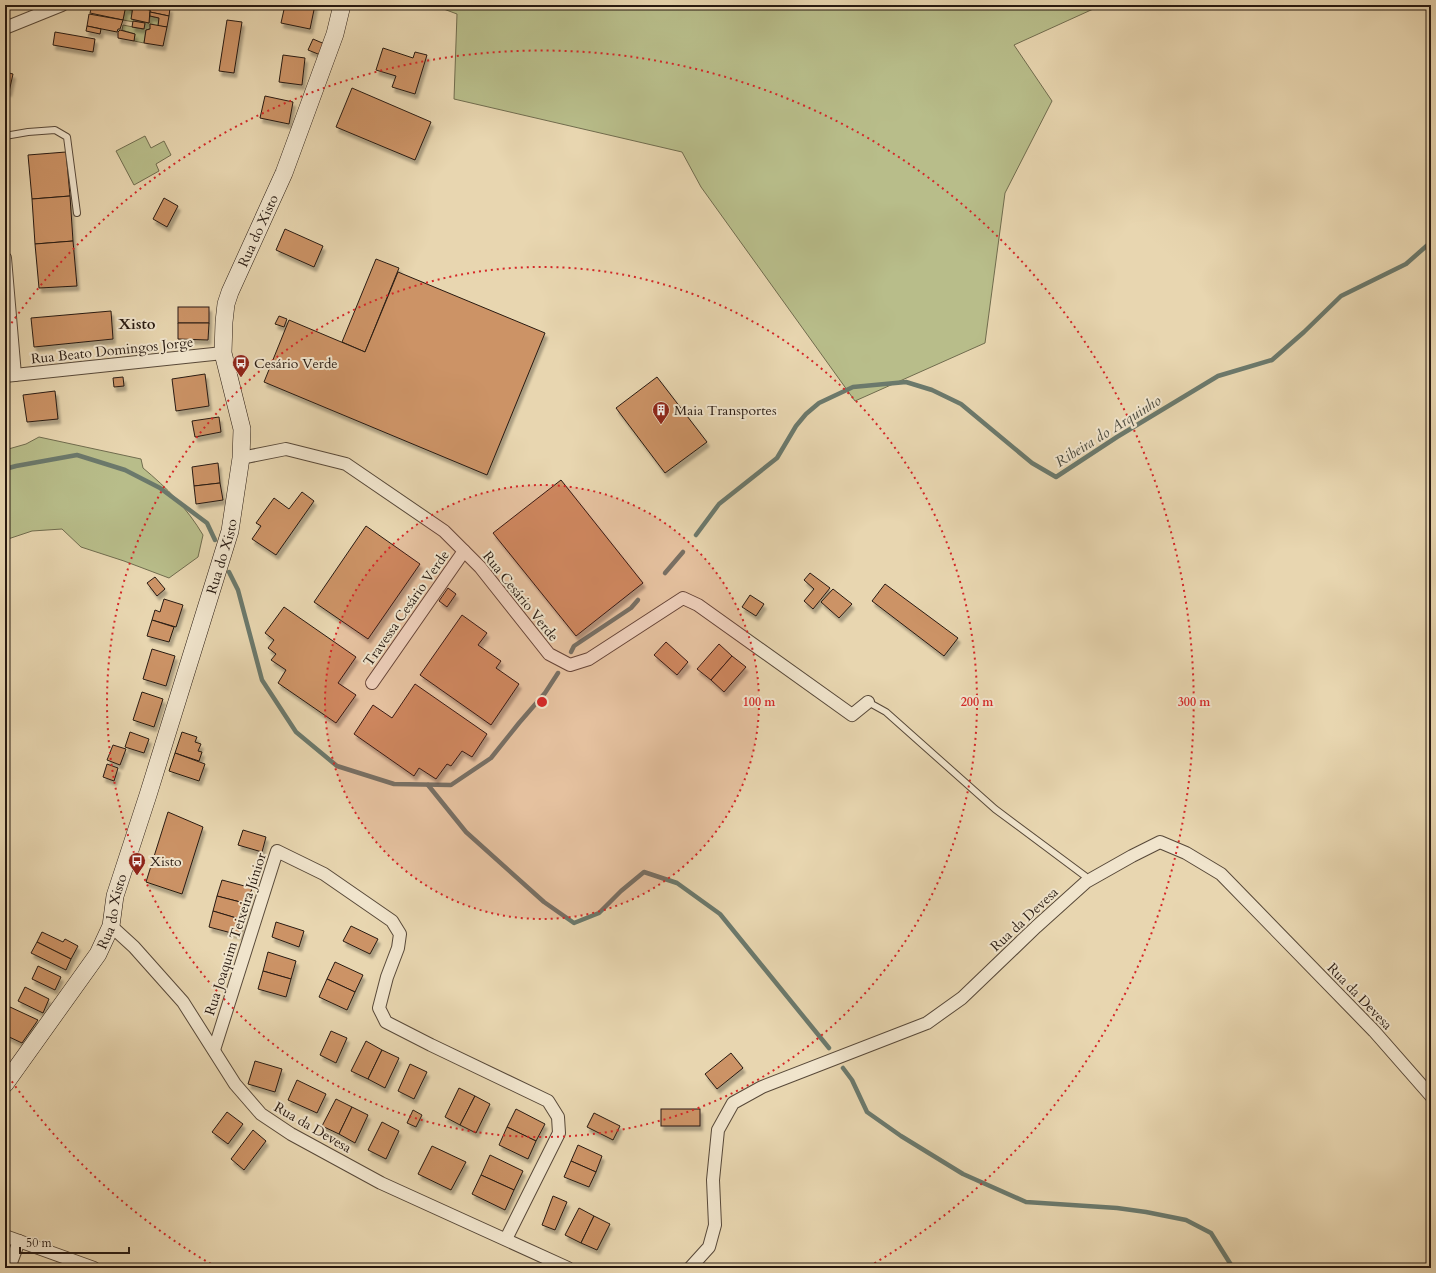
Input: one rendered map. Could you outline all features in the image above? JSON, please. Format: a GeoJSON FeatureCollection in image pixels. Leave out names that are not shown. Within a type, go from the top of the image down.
{"type":"FeatureCollection","features":[{"type":"Feature","properties":{"kind":"street"},"geometry":{"type":"LineString","coordinates":[[5,28],[62,5]]}},
{"type":"Feature","properties":{"kind":"street","name":"Rua do Xisto"},"geometry":{"type":"LineString","coordinates":[[5,1084],[98,954],[111,926],[115,896],[230,531],[241,458],[242,429],[223,353],[226,304],[230,292],[284,173],[335,34],[342,5]]}},
{"type":"Feature","properties":{"kind":"street"},"geometry":{"type":"LineString","coordinates":[[5,258],[10,376]]}},
{"type":"Feature","properties":{"kind":"street","name":"Rua Beato Domingos Jorge"},"geometry":{"type":"LineString","coordinates":[[10,376],[223,353]]}},
{"type":"Feature","properties":{"kind":"street","name":"Rua Cesário Verde"},"geometry":{"type":"LineString","coordinates":[[241,458],[286,449],[346,464],[444,531],[480,567],[549,654],[570,665],[589,659],[683,598],[698,605],[852,715],[868,702]]}},
{"type":"Feature","properties":{"kind":"street","name":"Travessa Cesário Verde"},"geometry":{"type":"LineString","coordinates":[[372,683],[464,551]]}},
{"type":"Feature","properties":{"kind":"street","name":"Rua da Devesa"},"geometry":{"type":"LineString","coordinates":[[690,1268],[709,1247],[715,1225],[712,1180],[718,1130],[733,1103],[762,1087],[927,1023],[962,998],[1036,927],[1089,881],[1132,856],[1160,842],[1186,854],[1221,874],[1374,1031],[1431,1096]]}},
{"type":"Feature","properties":{"kind":"street","name":"Rua Joaquim Teixeira Júnior"},"geometry":{"type":"LineString","coordinates":[[214,1050],[277,851],[324,874],[392,921],[400,934],[398,948],[387,977],[379,1008],[386,1022],[548,1101],[558,1117],[559,1133],[506,1239]]}},
{"type":"Feature","properties":{"kind":"street","name":"Rua da Devesa"},"geometry":{"type":"LineString","coordinates":[[111,926],[134,947],[184,1002],[235,1084],[261,1114],[291,1134],[381,1183],[568,1268]]}},
{"type":"Feature","properties":{"kind":"street"},"geometry":{"type":"LineString","coordinates":[[5,1236],[94,1268]]}},
{"type":"Feature","properties":{"kind":"street"},"geometry":{"type":"LineString","coordinates":[[9,1268],[19,1241]]}},
{"type":"Feature","properties":{"kind":"lane"},"geometry":{"type":"LineString","coordinates":[[5,136],[28,132],[55,130],[67,137],[77,213]]}},
{"type":"Feature","properties":{"kind":"lane"},"geometry":{"type":"LineString","coordinates":[[868,702],[886,712],[995,809],[1085,876],[1089,881]]}},
{"type":"Feature","properties":{"kind":"green space"},"geometry":{"type":"Polygon","coordinates":[[[433,5],[1102,5],[1014,45],[1052,101],[1005,193],[985,343],[855,401],[701,187],[682,152],[454,99],[457,14],[433,5]]]}},
{"type":"Feature","properties":{"kind":"green space"},"geometry":{"type":"Polygon","coordinates":[[[125,9],[132,10],[132,19],[149,23],[150,16],[159,18],[158,26],[146,30],[144,43],[134,41],[135,34],[122,30],[123,25],[143,29],[145,24],[123,20],[125,9]]]}},
{"type":"Feature","properties":{"kind":"green space"},"geometry":{"type":"Polygon","coordinates":[[[145,136],[151,148],[164,141],[171,155],[156,164],[159,171],[134,185],[116,151],[145,136]]]}},
{"type":"Feature","properties":{"kind":"green space"},"geometry":{"type":"Polygon","coordinates":[[[39,437],[141,459],[143,468],[176,499],[197,525],[203,535],[198,557],[169,578],[81,547],[62,529],[32,531],[5,540],[5,450],[26,444],[39,437]]]}},
{"type":"Feature","properties":{"kind":"building"},"geometry":{"type":"Polygon","coordinates":[[[92,5],[126,5],[123,20],[90,13],[92,5]]]}},
{"type":"Feature","properties":{"kind":"building"},"geometry":{"type":"Polygon","coordinates":[[[125,5],[151,5],[150,10],[125,5]]]}},
{"type":"Feature","properties":{"kind":"building"},"geometry":{"type":"Polygon","coordinates":[[[126,5],[133,7],[132,10],[125,9],[126,5]]]}},
{"type":"Feature","properties":{"kind":"building"},"geometry":{"type":"Polygon","coordinates":[[[151,5],[170,8],[169,16],[150,12],[151,5]]]}},
{"type":"Feature","properties":{"kind":"building"},"geometry":{"type":"Polygon","coordinates":[[[285,5],[315,5],[310,29],[281,23],[285,5]]]}},
{"type":"Feature","properties":{"kind":"building"},"geometry":{"type":"Polygon","coordinates":[[[133,7],[150,10],[149,23],[131,19],[133,7]]]}},
{"type":"Feature","properties":{"kind":"building"},"geometry":{"type":"Polygon","coordinates":[[[150,12],[169,16],[167,27],[158,26],[159,18],[150,16],[150,12]]]}},
{"type":"Feature","properties":{"kind":"building"},"geometry":{"type":"Polygon","coordinates":[[[89,14],[123,20],[120,29],[118,29],[117,32],[87,26],[89,14]]]}},
{"type":"Feature","properties":{"kind":"building"},"geometry":{"type":"Polygon","coordinates":[[[227,20],[242,22],[234,73],[219,71],[227,20]]]}},
{"type":"Feature","properties":{"kind":"building"},"geometry":{"type":"Polygon","coordinates":[[[133,21],[145,23],[144,29],[132,27],[133,21]]]}},
{"type":"Feature","properties":{"kind":"building"},"geometry":{"type":"Polygon","coordinates":[[[150,24],[167,27],[163,46],[144,43],[146,30],[150,29],[150,24]]]}},
{"type":"Feature","properties":{"kind":"building"},"geometry":{"type":"Polygon","coordinates":[[[87,26],[101,29],[100,34],[86,31],[87,26]]]}},
{"type":"Feature","properties":{"kind":"building"},"geometry":{"type":"Polygon","coordinates":[[[120,30],[135,34],[134,41],[118,38],[118,32],[120,30]]]}},
{"type":"Feature","properties":{"kind":"building"},"geometry":{"type":"Polygon","coordinates":[[[55,32],[95,39],[93,52],[53,45],[55,32]]]}},
{"type":"Feature","properties":{"kind":"building"},"geometry":{"type":"Polygon","coordinates":[[[313,39],[327,45],[323,56],[308,50],[313,39]]]}},
{"type":"Feature","properties":{"kind":"building"},"geometry":{"type":"Polygon","coordinates":[[[383,48],[413,58],[415,52],[427,55],[415,94],[392,87],[396,76],[376,70],[383,48]]]}},
{"type":"Feature","properties":{"kind":"building"},"geometry":{"type":"Polygon","coordinates":[[[283,55],[305,58],[302,85],[279,82],[283,55]]]}},
{"type":"Feature","properties":{"kind":"building"},"geometry":{"type":"Polygon","coordinates":[[[5,72],[13,74],[9,92],[5,91],[5,72]]]}},
{"type":"Feature","properties":{"kind":"building"},"geometry":{"type":"Polygon","coordinates":[[[352,88],[431,122],[415,160],[336,127],[352,88]]]}},
{"type":"Feature","properties":{"kind":"building"},"geometry":{"type":"Polygon","coordinates":[[[265,96],[293,102],[289,124],[260,118],[265,96]]]}},
{"type":"Feature","properties":{"kind":"building"},"geometry":{"type":"Polygon","coordinates":[[[66,152],[70,196],[32,199],[28,155],[66,152]]]}},
{"type":"Feature","properties":{"kind":"building"},"geometry":{"type":"Polygon","coordinates":[[[70,196],[73,241],[35,244],[32,199],[70,196]]]}},
{"type":"Feature","properties":{"kind":"building"},"geometry":{"type":"Polygon","coordinates":[[[164,198],[178,206],[167,227],[153,219],[164,198]]]}},
{"type":"Feature","properties":{"kind":"building"},"geometry":{"type":"Polygon","coordinates":[[[285,229],[323,246],[314,267],[276,250],[285,229]]]}},
{"type":"Feature","properties":{"kind":"building"},"geometry":{"type":"Polygon","coordinates":[[[73,241],[77,286],[39,288],[35,244],[73,241]]]}},
{"type":"Feature","properties":{"kind":"building"},"geometry":{"type":"Polygon","coordinates":[[[376,259],[399,268],[365,352],[342,342],[376,259]]]}},
{"type":"Feature","properties":{"kind":"building"},"geometry":{"type":"Polygon","coordinates":[[[398,272],[545,333],[487,475],[264,382],[289,320],[365,352],[398,272]]]}},
{"type":"Feature","properties":{"kind":"building"},"geometry":{"type":"Polygon","coordinates":[[[178,307],[209,307],[209,323],[178,323],[178,307]]]}},
{"type":"Feature","properties":{"kind":"building"},"geometry":{"type":"Polygon","coordinates":[[[111,311],[113,339],[34,347],[31,318],[111,311]]]}},
{"type":"Feature","properties":{"kind":"building"},"geometry":{"type":"Polygon","coordinates":[[[279,316],[287,319],[284,327],[275,324],[279,316]]]}},
{"type":"Feature","properties":{"kind":"building"},"geometry":{"type":"Polygon","coordinates":[[[178,323],[209,323],[208,340],[178,339],[178,323]]]}},
{"type":"Feature","properties":{"kind":"building"},"geometry":{"type":"Polygon","coordinates":[[[205,374],[209,406],[176,411],[172,379],[205,374]]]}},
{"type":"Feature","properties":{"kind":"building"},"geometry":{"type":"Polygon","coordinates":[[[123,377],[124,386],[114,387],[113,378],[123,377]]]}},
{"type":"Feature","properties":{"kind":"building","name":"Maia Transportes"},"geometry":{"type":"Polygon","coordinates":[[[657,377],[707,442],[665,473],[616,408],[657,377]]]}},
{"type":"Feature","properties":{"kind":"building"},"geometry":{"type":"Polygon","coordinates":[[[55,391],[58,419],[27,422],[23,395],[55,391]]]}},
{"type":"Feature","properties":{"kind":"building"},"geometry":{"type":"Polygon","coordinates":[[[219,417],[221,432],[195,437],[192,421],[219,417]]]}},
{"type":"Feature","properties":{"kind":"building"},"geometry":{"type":"Polygon","coordinates":[[[218,463],[220,483],[194,486],[192,467],[218,463]]]}},
{"type":"Feature","properties":{"kind":"building"},"geometry":{"type":"Polygon","coordinates":[[[561,480],[643,583],[576,636],[493,533],[561,480]]]}},
{"type":"Feature","properties":{"kind":"building"},"geometry":{"type":"Polygon","coordinates":[[[220,483],[223,500],[196,504],[194,486],[220,483]]]}},
{"type":"Feature","properties":{"kind":"building"},"geometry":{"type":"Polygon","coordinates":[[[302,492],[314,501],[276,555],[252,539],[261,526],[256,523],[274,498],[289,509],[302,492]]]}},
{"type":"Feature","properties":{"kind":"building"},"geometry":{"type":"Polygon","coordinates":[[[366,526],[420,564],[368,639],[314,602],[366,526]]]}},
{"type":"Feature","properties":{"kind":"building"},"geometry":{"type":"Polygon","coordinates":[[[810,573],[830,588],[813,609],[804,601],[814,589],[804,580],[810,573]]]}},
{"type":"Feature","properties":{"kind":"building"},"geometry":{"type":"Polygon","coordinates":[[[155,577],[165,589],[157,596],[147,583],[155,577]]]}},
{"type":"Feature","properties":{"kind":"building"},"geometry":{"type":"Polygon","coordinates":[[[885,584],[958,638],[944,656],[872,601],[885,584]]]}},
{"type":"Feature","properties":{"kind":"building"},"geometry":{"type":"Polygon","coordinates":[[[448,588],[456,594],[447,607],[439,601],[448,588]]]}},
{"type":"Feature","properties":{"kind":"building"},"geometry":{"type":"Polygon","coordinates":[[[833,589],[852,604],[839,618],[821,602],[833,589]]]}},
{"type":"Feature","properties":{"kind":"building"},"geometry":{"type":"Polygon","coordinates":[[[750,595],[764,604],[756,616],[742,607],[750,595]]]}},
{"type":"Feature","properties":{"kind":"building"},"geometry":{"type":"Polygon","coordinates":[[[164,599],[183,605],[176,627],[152,620],[155,610],[160,612],[164,599]]]}},
{"type":"Feature","properties":{"kind":"building"},"geometry":{"type":"Polygon","coordinates":[[[284,607],[356,657],[338,683],[356,695],[336,723],[278,683],[286,670],[271,660],[276,654],[268,648],[274,640],[265,633],[284,607]]]}},
{"type":"Feature","properties":{"kind":"building"},"geometry":{"type":"Polygon","coordinates":[[[462,615],[487,633],[478,645],[501,661],[496,668],[519,684],[491,725],[420,675],[462,615]]]}},
{"type":"Feature","properties":{"kind":"building"},"geometry":{"type":"Polygon","coordinates":[[[152,620],[174,627],[169,642],[147,636],[152,620]]]}},
{"type":"Feature","properties":{"kind":"building"},"geometry":{"type":"Polygon","coordinates":[[[666,642],[688,662],[677,675],[654,655],[666,642]]]}},
{"type":"Feature","properties":{"kind":"building"},"geometry":{"type":"Polygon","coordinates":[[[719,644],[732,656],[711,680],[697,669],[719,644]]]}},
{"type":"Feature","properties":{"kind":"building"},"geometry":{"type":"Polygon","coordinates":[[[152,649],[175,656],[166,686],[143,679],[152,649]]]}},
{"type":"Feature","properties":{"kind":"building"},"geometry":{"type":"Polygon","coordinates":[[[732,656],[746,667],[724,692],[711,680],[732,656]]]}},
{"type":"Feature","properties":{"kind":"building"},"geometry":{"type":"Polygon","coordinates":[[[415,684],[487,734],[472,757],[462,751],[451,766],[447,764],[436,779],[419,768],[414,776],[354,734],[373,705],[392,718],[415,684]]]}},
{"type":"Feature","properties":{"kind":"building"},"geometry":{"type":"Polygon","coordinates":[[[142,692],[163,699],[154,727],[133,720],[142,692]]]}},
{"type":"Feature","properties":{"kind":"building"},"geometry":{"type":"Polygon","coordinates":[[[130,732],[149,739],[144,753],[125,747],[130,732]]]}},
{"type":"Feature","properties":{"kind":"building"},"geometry":{"type":"Polygon","coordinates":[[[182,732],[197,737],[195,742],[201,744],[198,751],[202,752],[199,761],[175,753],[182,732]]]}},
{"type":"Feature","properties":{"kind":"building"},"geometry":{"type":"Polygon","coordinates":[[[113,745],[126,749],[120,765],[107,760],[113,745]]]}},
{"type":"Feature","properties":{"kind":"building"},"geometry":{"type":"Polygon","coordinates":[[[175,753],[205,764],[199,781],[169,771],[175,753]]]}},
{"type":"Feature","properties":{"kind":"building"},"geometry":{"type":"Polygon","coordinates":[[[107,764],[118,768],[114,781],[103,777],[107,764]]]}},
{"type":"Feature","properties":{"kind":"building"},"geometry":{"type":"Polygon","coordinates":[[[168,812],[203,827],[182,894],[146,882],[168,812]]]}},
{"type":"Feature","properties":{"kind":"building"},"geometry":{"type":"Polygon","coordinates":[[[243,830],[266,837],[262,852],[238,845],[243,830]]]}},
{"type":"Feature","properties":{"kind":"building"},"geometry":{"type":"Polygon","coordinates":[[[222,880],[252,888],[248,904],[217,896],[222,880]]]}},
{"type":"Feature","properties":{"kind":"building"},"geometry":{"type":"Polygon","coordinates":[[[217,896],[248,904],[243,920],[213,911],[217,896]]]}},
{"type":"Feature","properties":{"kind":"building"},"geometry":{"type":"Polygon","coordinates":[[[213,911],[243,920],[239,935],[209,927],[213,911]]]}},
{"type":"Feature","properties":{"kind":"building"},"geometry":{"type":"Polygon","coordinates":[[[276,922],[304,931],[299,947],[272,937],[276,922]]]}},
{"type":"Feature","properties":{"kind":"building"},"geometry":{"type":"Polygon","coordinates":[[[351,926],[378,939],[370,954],[343,941],[351,926]]]}},
{"type":"Feature","properties":{"kind":"building"},"geometry":{"type":"Polygon","coordinates":[[[42,932],[63,942],[65,939],[78,946],[71,959],[37,942],[42,932]]]}},
{"type":"Feature","properties":{"kind":"building"},"geometry":{"type":"Polygon","coordinates":[[[37,942],[71,959],[66,970],[31,953],[37,942]]]}},
{"type":"Feature","properties":{"kind":"building"},"geometry":{"type":"Polygon","coordinates":[[[268,952],[296,961],[291,979],[263,971],[268,952]]]}},
{"type":"Feature","properties":{"kind":"building"},"geometry":{"type":"Polygon","coordinates":[[[335,962],[363,975],[355,992],[327,979],[335,962]]]}},
{"type":"Feature","properties":{"kind":"building"},"geometry":{"type":"Polygon","coordinates":[[[38,966],[61,977],[55,990],[32,979],[38,966]]]}},
{"type":"Feature","properties":{"kind":"building"},"geometry":{"type":"Polygon","coordinates":[[[263,971],[291,979],[286,997],[258,989],[263,971]]]}},
{"type":"Feature","properties":{"kind":"building"},"geometry":{"type":"Polygon","coordinates":[[[327,979],[355,992],[347,1010],[319,997],[327,979]]]}},
{"type":"Feature","properties":{"kind":"building"},"geometry":{"type":"Polygon","coordinates":[[[25,987],[49,999],[43,1013],[18,1001],[25,987]]]}},
{"type":"Feature","properties":{"kind":"building"},"geometry":{"type":"Polygon","coordinates":[[[10,1007],[38,1020],[22,1043],[5,1035],[5,1012],[7,1013],[10,1007]]]}},
{"type":"Feature","properties":{"kind":"building"},"geometry":{"type":"Polygon","coordinates":[[[331,1031],[347,1038],[336,1063],[320,1055],[331,1031]]]}},
{"type":"Feature","properties":{"kind":"building"},"geometry":{"type":"Polygon","coordinates":[[[366,1041],[382,1050],[368,1079],[351,1071],[366,1041]]]}},
{"type":"Feature","properties":{"kind":"building"},"geometry":{"type":"Polygon","coordinates":[[[382,1050],[399,1058],[385,1088],[368,1079],[382,1050]]]}},
{"type":"Feature","properties":{"kind":"building"},"geometry":{"type":"Polygon","coordinates":[[[731,1053],[743,1068],[717,1089],[705,1074],[731,1053]]]}},
{"type":"Feature","properties":{"kind":"building"},"geometry":{"type":"Polygon","coordinates":[[[255,1061],[282,1069],[275,1092],[248,1084],[255,1061]]]}},
{"type":"Feature","properties":{"kind":"building"},"geometry":{"type":"Polygon","coordinates":[[[410,1064],[427,1072],[414,1099],[398,1091],[410,1064]]]}},
{"type":"Feature","properties":{"kind":"building"},"geometry":{"type":"Polygon","coordinates":[[[297,1080],[326,1094],[317,1113],[288,1100],[297,1080]]]}},
{"type":"Feature","properties":{"kind":"building"},"geometry":{"type":"Polygon","coordinates":[[[459,1088],[475,1096],[460,1125],[445,1117],[459,1088]]]}},
{"type":"Feature","properties":{"kind":"building"},"geometry":{"type":"Polygon","coordinates":[[[475,1096],[490,1104],[476,1133],[460,1125],[475,1096]]]}},
{"type":"Feature","properties":{"kind":"building"},"geometry":{"type":"Polygon","coordinates":[[[336,1099],[352,1107],[339,1134],[322,1126],[336,1099]]]}},
{"type":"Feature","properties":{"kind":"building"},"geometry":{"type":"Polygon","coordinates":[[[352,1107],[368,1115],[355,1143],[339,1134],[352,1107]]]}},
{"type":"Feature","properties":{"kind":"building"},"geometry":{"type":"Polygon","coordinates":[[[516,1109],[545,1124],[536,1141],[507,1127],[516,1109]]]}},
{"type":"Feature","properties":{"kind":"building"},"geometry":{"type":"Polygon","coordinates":[[[661,1109],[700,1109],[700,1126],[661,1126],[661,1109]]]}},
{"type":"Feature","properties":{"kind":"building"},"geometry":{"type":"Polygon","coordinates":[[[413,1110],[422,1115],[416,1127],[407,1123],[413,1110]]]}},
{"type":"Feature","properties":{"kind":"building"},"geometry":{"type":"Polygon","coordinates":[[[227,1112],[243,1124],[228,1144],[212,1132],[227,1112]]]}},
{"type":"Feature","properties":{"kind":"building"},"geometry":{"type":"Polygon","coordinates":[[[594,1113],[620,1126],[613,1140],[587,1127],[594,1113]]]}},
{"type":"Feature","properties":{"kind":"building"},"geometry":{"type":"Polygon","coordinates":[[[382,1122],[399,1131],[386,1159],[368,1150],[382,1122]]]}},
{"type":"Feature","properties":{"kind":"building"},"geometry":{"type":"Polygon","coordinates":[[[507,1127],[536,1141],[528,1159],[499,1145],[507,1127]]]}},
{"type":"Feature","properties":{"kind":"building"},"geometry":{"type":"Polygon","coordinates":[[[253,1130],[266,1141],[244,1170],[231,1159],[253,1130]]]}},
{"type":"Feature","properties":{"kind":"building"},"geometry":{"type":"Polygon","coordinates":[[[578,1145],[602,1156],[596,1172],[571,1161],[578,1145]]]}},
{"type":"Feature","properties":{"kind":"building"},"geometry":{"type":"Polygon","coordinates":[[[432,1146],[466,1162],[451,1190],[418,1174],[432,1146]]]}},
{"type":"Feature","properties":{"kind":"building"},"geometry":{"type":"Polygon","coordinates":[[[490,1155],[523,1171],[514,1190],[481,1175],[490,1155]]]}},
{"type":"Feature","properties":{"kind":"building"},"geometry":{"type":"Polygon","coordinates":[[[571,1161],[596,1172],[589,1187],[564,1177],[571,1161]]]}},
{"type":"Feature","properties":{"kind":"building"},"geometry":{"type":"Polygon","coordinates":[[[481,1175],[514,1190],[505,1210],[472,1194],[481,1175]]]}},
{"type":"Feature","properties":{"kind":"building"},"geometry":{"type":"Polygon","coordinates":[[[553,1196],[567,1202],[555,1230],[542,1225],[553,1196]]]}},
{"type":"Feature","properties":{"kind":"building"},"geometry":{"type":"Polygon","coordinates":[[[579,1208],[594,1216],[581,1243],[565,1235],[579,1208]]]}},
{"type":"Feature","properties":{"kind":"building"},"geometry":{"type":"Polygon","coordinates":[[[594,1216],[610,1224],[597,1250],[581,1243],[594,1216]]]}},
{"type":"Feature","properties":{"kind":"waterway","name":"Ribeira do Arquinho"},"geometry":{"type":"LineString","coordinates":[[696,535],[719,504],[777,458],[796,426],[806,414],[819,403],[853,387],[906,382],[932,390],[961,404],[1032,463],[1056,477],[1117,437],[1218,376],[1272,360],[1304,332],[1341,296],[1406,264],[1431,242]]}},
{"type":"Feature","properties":{"kind":"waterway","name":"Ribeira do Arquinho"},"geometry":{"type":"LineString","coordinates":[[5,469],[77,455],[125,470],[160,488],[207,523],[215,540]]}},
{"type":"Feature","properties":{"kind":"waterway","name":"Ribeira do Arquinho"},"geometry":{"type":"LineString","coordinates":[[665,573],[683,552]]}},
{"type":"Feature","properties":{"kind":"waterway","name":"Ribeira do Arquinho"},"geometry":{"type":"LineString","coordinates":[[229,572],[238,590],[262,680],[296,732],[337,766],[394,784],[451,785],[491,758],[545,693],[558,673]]}},
{"type":"Feature","properties":{"kind":"waterway","name":"Ribeira do Arquinho"},"geometry":{"type":"LineString","coordinates":[[571,652],[574,646],[631,608],[638,600]]}},
{"type":"Feature","properties":{"kind":"waterway"},"geometry":{"type":"LineString","coordinates":[[428,785],[466,832],[544,902],[574,923],[599,913],[621,891],[644,872],[677,883],[720,914],[829,1048]]}},
{"type":"Feature","properties":{"kind":"waterway"},"geometry":{"type":"LineString","coordinates":[[843,1068],[852,1080],[867,1112],[901,1136],[963,1174],[1026,1202],[1117,1208],[1186,1220],[1211,1233],[1233,1268]]}},
{"type":"Feature","properties":{"kind":"place","name":"Cesário Verde"},"geometry":{"type":"Point","coordinates":[241,378]}},
{"type":"Feature","properties":{"kind":"place","name":"Maia Transportes"},"geometry":{"type":"Point","coordinates":[661,425]}},
{"type":"Feature","properties":{"kind":"place","name":"Xisto"},"geometry":{"type":"Point","coordinates":[137,876]}},
{"type":"Feature","properties":{"kind":"district","name":"Xisto"},"geometry":{"type":"Point","coordinates":[137,324]}}]}
